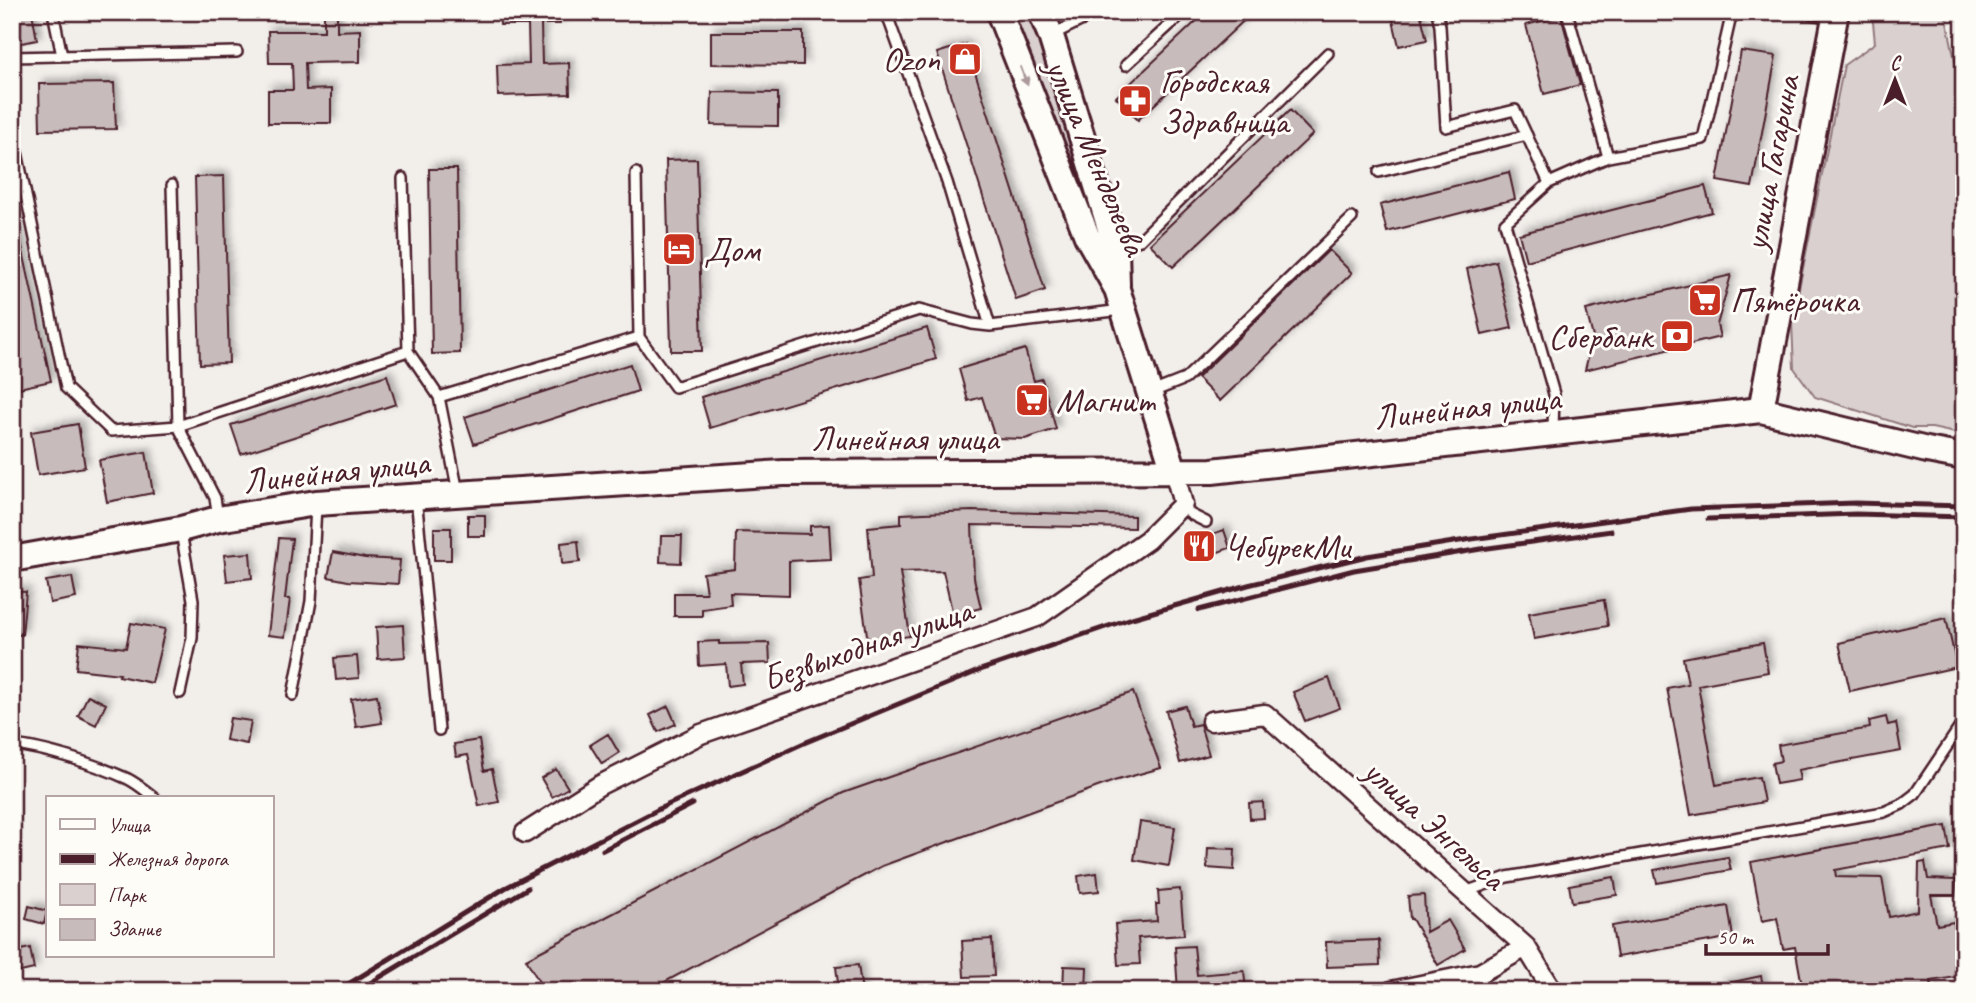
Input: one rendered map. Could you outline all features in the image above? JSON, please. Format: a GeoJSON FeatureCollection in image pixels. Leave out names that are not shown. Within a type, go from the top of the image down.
{"type":"FeatureCollection","features":[{"type":"Feature","properties":{"kind":"main road","name":"улица Менделеева"},"geometry":{"type":"LineString","coordinates":[[999,12],[1087,236],[1121,300],[1174,471]]}},
{"type":"Feature","properties":{"kind":"main road","name":"улица Менделеева"},"geometry":{"type":"LineString","coordinates":[[1041,12],[1051,36],[1116,248],[1121,300]]}},
{"type":"Feature","properties":{"kind":"main road","name":"улица Гагарина"},"geometry":{"type":"LineString","coordinates":[[1761,410],[1835,15]]}},
{"type":"Feature","properties":{"kind":"main road","name":"Линейная улица"},"geometry":{"type":"LineString","coordinates":[[12,559],[316,503],[783,473],[1212,471],[1761,410],[1964,457]]}},
{"type":"Feature","properties":{"kind":"street"},"geometry":{"type":"LineString","coordinates":[[1174,471],[1183,504]]}},
{"type":"Feature","properties":{"kind":"street","name":"Безвыходная улица"},"geometry":{"type":"LineString","coordinates":[[525,833],[600,785],[701,734],[1037,617],[1147,540],[1183,504]]}},
{"type":"Feature","properties":{"kind":"street","name":"улица Энгельса"},"geometry":{"type":"LineString","coordinates":[[1211,722],[1265,714],[1526,947],[1553,991]]}},
{"type":"Feature","properties":{"kind":"street"},"geometry":{"type":"LineString","coordinates":[[1391,991],[1480,973],[1526,947]]}},
{"type":"Feature","properties":{"kind":"lane"},"geometry":{"type":"LineString","coordinates":[[53,12],[62,56]]}},
{"type":"Feature","properties":{"kind":"lane"},"geometry":{"type":"LineString","coordinates":[[886,12],[947,182],[990,326]]}},
{"type":"Feature","properties":{"kind":"lane"},"geometry":{"type":"LineString","coordinates":[[1051,36],[1099,12]]}},
{"type":"Feature","properties":{"kind":"lane"},"geometry":{"type":"LineString","coordinates":[[1126,65],[1184,12]]}},
{"type":"Feature","properties":{"kind":"lane"},"geometry":{"type":"LineString","coordinates":[[1437,12],[1447,127],[1515,110],[1549,183]]}},
{"type":"Feature","properties":{"kind":"lane"},"geometry":{"type":"LineString","coordinates":[[1567,12],[1608,157]]}},
{"type":"Feature","properties":{"kind":"lane"},"geometry":{"type":"LineString","coordinates":[[1552,433],[1554,394],[1505,223],[1549,183],[1608,157],[1703,139],[1732,12]]}},
{"type":"Feature","properties":{"kind":"lane"},"geometry":{"type":"LineString","coordinates":[[1800,12],[1835,15]]}},
{"type":"Feature","properties":{"kind":"lane"},"geometry":{"type":"LineString","coordinates":[[12,57],[237,52]]}},
{"type":"Feature","properties":{"kind":"lane"},"geometry":{"type":"LineString","coordinates":[[1116,248],[1140,240],[1328,53]]}},
{"type":"Feature","properties":{"kind":"lane"},"geometry":{"type":"LineString","coordinates":[[12,128],[66,388],[111,431],[178,426],[408,351]]}},
{"type":"Feature","properties":{"kind":"lane"},"geometry":{"type":"LineString","coordinates":[[1379,172],[1527,135]]}},
{"type":"Feature","properties":{"kind":"lane"},"geometry":{"type":"LineString","coordinates":[[636,173],[639,337],[676,387],[919,310],[990,326],[1121,300]]}},
{"type":"Feature","properties":{"kind":"lane"},"geometry":{"type":"LineString","coordinates":[[403,178],[408,351],[439,397],[458,494]]}},
{"type":"Feature","properties":{"kind":"lane"},"geometry":{"type":"LineString","coordinates":[[172,185],[178,426],[215,498],[218,519]]}},
{"type":"Feature","properties":{"kind":"lane"},"geometry":{"type":"LineString","coordinates":[[1150,392],[1185,379],[1352,218]]}},
{"type":"Feature","properties":{"kind":"lane"},"geometry":{"type":"LineString","coordinates":[[439,397],[639,337]]}},
{"type":"Feature","properties":{"kind":"lane"},"geometry":{"type":"LineString","coordinates":[[416,496],[439,730]]}},
{"type":"Feature","properties":{"kind":"lane"},"geometry":{"type":"LineString","coordinates":[[293,695],[311,601],[316,503]]}},
{"type":"Feature","properties":{"kind":"lane"},"geometry":{"type":"LineString","coordinates":[[1183,504],[1190,514],[1206,522]]}},
{"type":"Feature","properties":{"kind":"lane"},"geometry":{"type":"LineString","coordinates":[[180,693],[192,638],[193,600],[181,529]]}},
{"type":"Feature","properties":{"kind":"lane"},"geometry":{"type":"LineString","coordinates":[[1465,892],[1507,877],[1884,812],[1902,804],[1915,794],[1964,722]]}},
{"type":"Feature","properties":{"kind":"lane"},"geometry":{"type":"LineString","coordinates":[[12,745],[27,746],[130,780],[152,796]]}},
{"type":"Feature","properties":{"kind":"green space"},"geometry":{"type":"Polygon","coordinates":[[[1009,12],[1034,12],[1102,230],[1097,234],[1009,12]]]}},
{"type":"Feature","properties":{"kind":"green space"},"geometry":{"type":"Polygon","coordinates":[[[1872,12],[1945,12],[1964,104],[1964,435],[1932,428],[1912,428],[1815,397],[1794,368],[1792,323],[1844,65],[1875,43],[1872,12]]]}},
{"type":"Feature","properties":{"kind":"building"},"geometry":{"type":"Polygon","coordinates":[[[12,12],[32,12],[37,40],[12,45],[12,12]]]}},
{"type":"Feature","properties":{"kind":"building"},"geometry":{"type":"Polygon","coordinates":[[[324,12],[337,12],[337,31],[360,30],[360,62],[305,63],[306,90],[331,89],[331,123],[268,123],[268,90],[293,90],[292,63],[269,63],[268,31],[324,31],[324,12]]]}},
{"type":"Feature","properties":{"kind":"building"},"geometry":{"type":"Polygon","coordinates":[[[499,12],[560,12],[560,24],[541,24],[542,64],[569,63],[570,94],[498,96],[497,65],[529,64],[528,25],[500,25],[499,12]]]}},
{"type":"Feature","properties":{"kind":"building"},"geometry":{"type":"Polygon","coordinates":[[[1206,12],[1253,12],[1138,120],[1116,97],[1206,12]]]}},
{"type":"Feature","properties":{"kind":"building"},"geometry":{"type":"Polygon","coordinates":[[[1391,12],[1420,12],[1427,40],[1399,46],[1391,12]]]}},
{"type":"Feature","properties":{"kind":"building"},"geometry":{"type":"Polygon","coordinates":[[[1561,16],[1580,85],[1544,94],[1526,25],[1561,16]]]}},
{"type":"Feature","properties":{"kind":"building"},"geometry":{"type":"Polygon","coordinates":[[[711,32],[803,32],[803,65],[711,64],[711,32]]]}},
{"type":"Feature","properties":{"kind":"building"},"geometry":{"type":"Polygon","coordinates":[[[966,44],[1045,290],[1016,300],[937,53],[966,44]]]}},
{"type":"Feature","properties":{"kind":"building"},"geometry":{"type":"Polygon","coordinates":[[[1741,51],[1776,56],[1752,187],[1717,181],[1741,51]]]}},
{"type":"Feature","properties":{"kind":"building"},"geometry":{"type":"Polygon","coordinates":[[[114,83],[116,129],[40,130],[39,84],[114,83]]]}},
{"type":"Feature","properties":{"kind":"building"},"geometry":{"type":"Polygon","coordinates":[[[712,92],[778,93],[778,126],[711,125],[712,92]]]}},
{"type":"Feature","properties":{"kind":"building"},"geometry":{"type":"Polygon","coordinates":[[[1290,110],[1313,134],[1173,267],[1150,244],[1290,110]]]}},
{"type":"Feature","properties":{"kind":"building"},"geometry":{"type":"Polygon","coordinates":[[[697,159],[702,351],[671,351],[666,160],[697,159]]]}},
{"type":"Feature","properties":{"kind":"building"},"geometry":{"type":"Polygon","coordinates":[[[429,169],[457,169],[460,353],[432,354],[429,169]]]}},
{"type":"Feature","properties":{"kind":"building"},"geometry":{"type":"Polygon","coordinates":[[[1509,172],[1515,199],[1387,232],[1380,205],[1509,172]]]}},
{"type":"Feature","properties":{"kind":"building"},"geometry":{"type":"Polygon","coordinates":[[[224,176],[229,363],[200,364],[195,177],[224,176]]]}},
{"type":"Feature","properties":{"kind":"building"},"geometry":{"type":"Polygon","coordinates":[[[1705,186],[1712,212],[1526,261],[1519,234],[1705,186]]]}},
{"type":"Feature","properties":{"kind":"building"},"geometry":{"type":"Polygon","coordinates":[[[18,228],[51,381],[19,388],[12,359],[12,229],[18,228]]]}},
{"type":"Feature","properties":{"kind":"building"},"geometry":{"type":"Polygon","coordinates":[[[1329,250],[1352,273],[1220,401],[1197,378],[1329,250]]]}},
{"type":"Feature","properties":{"kind":"building"},"geometry":{"type":"Polygon","coordinates":[[[1496,261],[1512,328],[1482,335],[1467,269],[1496,261]]]}},
{"type":"Feature","properties":{"kind":"building"},"geometry":{"type":"Polygon","coordinates":[[[1731,275],[1717,325],[1720,337],[1585,370],[1593,337],[1586,310],[1731,275]]]}},
{"type":"Feature","properties":{"kind":"building"},"geometry":{"type":"Polygon","coordinates":[[[927,328],[936,359],[710,428],[701,397],[927,328]]]}},
{"type":"Feature","properties":{"kind":"building"},"geometry":{"type":"Polygon","coordinates":[[[1025,349],[1034,381],[1042,379],[1056,429],[1025,439],[995,438],[982,397],[968,401],[959,369],[1025,349]]]}},
{"type":"Feature","properties":{"kind":"building"},"geometry":{"type":"Polygon","coordinates":[[[630,364],[638,391],[474,444],[465,417],[630,364]]]}},
{"type":"Feature","properties":{"kind":"building"},"geometry":{"type":"Polygon","coordinates":[[[387,375],[396,404],[241,454],[231,425],[387,375]]]}},
{"type":"Feature","properties":{"kind":"building"},"geometry":{"type":"Polygon","coordinates":[[[78,424],[85,467],[38,475],[31,432],[78,424]]]}},
{"type":"Feature","properties":{"kind":"building"},"geometry":{"type":"Polygon","coordinates":[[[146,452],[153,493],[107,502],[99,460],[146,452]]]}},
{"type":"Feature","properties":{"kind":"building"},"geometry":{"type":"Polygon","coordinates":[[[972,511],[1134,516],[1134,528],[972,525],[974,578],[981,608],[953,615],[943,571],[900,572],[910,636],[868,642],[859,580],[872,578],[868,527],[901,524],[901,514],[972,511]]]}},
{"type":"Feature","properties":{"kind":"building"},"geometry":{"type":"Polygon","coordinates":[[[468,515],[485,515],[485,536],[468,536],[468,515]]]}},
{"type":"Feature","properties":{"kind":"building"},"geometry":{"type":"Polygon","coordinates":[[[829,525],[831,559],[789,561],[789,595],[730,593],[731,605],[702,609],[702,616],[674,616],[674,593],[706,593],[703,573],[735,569],[736,532],[810,534],[810,526],[829,525]]]}},
{"type":"Feature","properties":{"kind":"building"},"geometry":{"type":"Polygon","coordinates":[[[434,528],[451,528],[451,560],[434,560],[434,528]]]}},
{"type":"Feature","properties":{"kind":"building"},"geometry":{"type":"Polygon","coordinates":[[[1224,530],[1230,548],[1204,557],[1197,539],[1224,530]]]}},
{"type":"Feature","properties":{"kind":"building"},"geometry":{"type":"Polygon","coordinates":[[[661,536],[682,536],[681,563],[660,562],[661,536]]]}},
{"type":"Feature","properties":{"kind":"building"},"geometry":{"type":"Polygon","coordinates":[[[279,538],[292,539],[285,599],[290,599],[285,637],[268,635],[279,538]]]}},
{"type":"Feature","properties":{"kind":"building"},"geometry":{"type":"Polygon","coordinates":[[[578,541],[580,562],[562,564],[561,543],[578,541]]]}},
{"type":"Feature","properties":{"kind":"building"},"geometry":{"type":"Polygon","coordinates":[[[333,552],[365,558],[400,560],[398,584],[328,577],[333,552]]]}},
{"type":"Feature","properties":{"kind":"building"},"geometry":{"type":"Polygon","coordinates":[[[250,553],[252,578],[227,581],[224,555],[250,553]]]}},
{"type":"Feature","properties":{"kind":"building"},"geometry":{"type":"Polygon","coordinates":[[[72,577],[76,598],[50,603],[46,581],[72,577]]]}},
{"type":"Feature","properties":{"kind":"building"},"geometry":{"type":"Polygon","coordinates":[[[12,591],[26,592],[22,635],[12,634],[12,591]]]}},
{"type":"Feature","properties":{"kind":"building"},"geometry":{"type":"Polygon","coordinates":[[[1604,600],[1608,626],[1534,639],[1529,613],[1604,600]]]}},
{"type":"Feature","properties":{"kind":"building"},"geometry":{"type":"Polygon","coordinates":[[[1946,618],[1957,667],[1850,691],[1839,643],[1946,618]]]}},
{"type":"Feature","properties":{"kind":"building"},"geometry":{"type":"Polygon","coordinates":[[[131,623],[165,629],[152,683],[119,676],[120,674],[76,669],[79,643],[126,648],[131,623]]]}},
{"type":"Feature","properties":{"kind":"building"},"geometry":{"type":"Polygon","coordinates":[[[403,625],[405,657],[378,659],[376,627],[403,625]]]}},
{"type":"Feature","properties":{"kind":"building"},"geometry":{"type":"Polygon","coordinates":[[[719,641],[719,644],[769,643],[770,663],[741,664],[743,684],[728,686],[726,664],[699,666],[698,642],[719,641]]]}},
{"type":"Feature","properties":{"kind":"building"},"geometry":{"type":"Polygon","coordinates":[[[1763,643],[1768,672],[1698,685],[1716,785],[1759,777],[1764,802],[1691,815],[1667,688],[1688,684],[1683,658],[1763,643]]]}},
{"type":"Feature","properties":{"kind":"building"},"geometry":{"type":"Polygon","coordinates":[[[357,656],[359,678],[336,680],[334,658],[357,656]]]}},
{"type":"Feature","properties":{"kind":"building"},"geometry":{"type":"Polygon","coordinates":[[[1329,678],[1340,708],[1305,721],[1293,692],[1329,678]]]}},
{"type":"Feature","properties":{"kind":"building"},"geometry":{"type":"Polygon","coordinates":[[[1133,692],[1161,768],[1114,781],[882,866],[648,991],[544,991],[526,959],[843,793],[1133,692]]]}},
{"type":"Feature","properties":{"kind":"building"},"geometry":{"type":"Polygon","coordinates":[[[88,695],[106,704],[96,725],[78,716],[88,695]]]}},
{"type":"Feature","properties":{"kind":"building"},"geometry":{"type":"Polygon","coordinates":[[[377,695],[382,723],[356,727],[351,699],[377,695]]]}},
{"type":"Feature","properties":{"kind":"building"},"geometry":{"type":"Polygon","coordinates":[[[668,706],[676,724],[658,732],[650,715],[668,706]]]}},
{"type":"Feature","properties":{"kind":"building"},"geometry":{"type":"Polygon","coordinates":[[[1185,706],[1191,726],[1200,724],[1209,755],[1180,763],[1166,711],[1185,706]]]}},
{"type":"Feature","properties":{"kind":"building"},"geometry":{"type":"Polygon","coordinates":[[[1886,717],[1888,725],[1896,723],[1901,751],[1798,770],[1800,780],[1776,784],[1772,763],[1781,761],[1778,745],[1870,728],[1869,721],[1886,717]]]}},
{"type":"Feature","properties":{"kind":"building"},"geometry":{"type":"Polygon","coordinates":[[[230,718],[251,721],[247,744],[226,740],[230,718]]]}},
{"type":"Feature","properties":{"kind":"building"},"geometry":{"type":"Polygon","coordinates":[[[608,734],[619,753],[602,764],[590,745],[608,734]]]}},
{"type":"Feature","properties":{"kind":"building"},"geometry":{"type":"Polygon","coordinates":[[[479,740],[484,771],[492,769],[499,802],[479,806],[468,755],[456,757],[454,744],[479,740]]]}},
{"type":"Feature","properties":{"kind":"building"},"geometry":{"type":"Polygon","coordinates":[[[556,769],[568,788],[552,797],[541,778],[556,769]]]}},
{"type":"Feature","properties":{"kind":"building"},"geometry":{"type":"Polygon","coordinates":[[[1263,802],[1264,818],[1250,819],[1249,803],[1263,802]]]}},
{"type":"Feature","properties":{"kind":"building"},"geometry":{"type":"Polygon","coordinates":[[[1140,822],[1175,827],[1169,866],[1134,860],[1140,822]]]}},
{"type":"Feature","properties":{"kind":"building"},"geometry":{"type":"Polygon","coordinates":[[[1946,826],[1950,849],[1835,870],[1836,877],[1882,878],[1889,917],[1918,911],[1919,863],[1925,862],[1928,879],[1956,880],[1955,895],[1931,895],[1937,925],[1954,922],[1962,976],[1931,981],[1932,988],[1918,991],[1803,991],[1795,947],[1783,949],[1777,918],[1762,921],[1751,862],[1946,826]]]}},
{"type":"Feature","properties":{"kind":"building"},"geometry":{"type":"Polygon","coordinates":[[[1208,848],[1235,849],[1234,870],[1207,868],[1208,848]]]}},
{"type":"Feature","properties":{"kind":"building"},"geometry":{"type":"Polygon","coordinates":[[[1728,857],[1731,870],[1657,883],[1654,870],[1728,857]]]}},
{"type":"Feature","properties":{"kind":"building"},"geometry":{"type":"Polygon","coordinates":[[[1097,873],[1099,891],[1080,893],[1078,876],[1097,873]]]}},
{"type":"Feature","properties":{"kind":"building"},"geometry":{"type":"Polygon","coordinates":[[[1614,877],[1617,895],[1572,902],[1569,885],[1614,877]]]}},
{"type":"Feature","properties":{"kind":"building"},"geometry":{"type":"Polygon","coordinates":[[[1180,889],[1184,935],[1138,938],[1140,964],[1118,965],[1115,924],[1157,921],[1158,891],[1180,889]]]}},
{"type":"Feature","properties":{"kind":"building"},"geometry":{"type":"Polygon","coordinates":[[[1424,895],[1426,932],[1448,920],[1465,949],[1438,965],[1410,919],[1408,896],[1424,895]]]}},
{"type":"Feature","properties":{"kind":"building"},"geometry":{"type":"Polygon","coordinates":[[[29,906],[46,911],[44,924],[26,919],[29,906]]]}},
{"type":"Feature","properties":{"kind":"building"},"geometry":{"type":"Polygon","coordinates":[[[1728,906],[1733,937],[1617,957],[1612,926],[1728,906]]]}},
{"type":"Feature","properties":{"kind":"building"},"geometry":{"type":"Polygon","coordinates":[[[992,939],[994,976],[964,977],[962,941],[992,939]]]}},
{"type":"Feature","properties":{"kind":"building"},"geometry":{"type":"Polygon","coordinates":[[[1379,940],[1380,965],[1327,967],[1326,942],[1379,940]]]}},
{"type":"Feature","properties":{"kind":"building"},"geometry":{"type":"Polygon","coordinates":[[[1194,946],[1197,975],[1244,971],[1246,991],[1178,991],[1175,947],[1194,946]]]}},
{"type":"Feature","properties":{"kind":"building"},"geometry":{"type":"Polygon","coordinates":[[[30,948],[34,969],[12,974],[12,952],[30,948]]]}},
{"type":"Feature","properties":{"kind":"building"},"geometry":{"type":"Polygon","coordinates":[[[858,965],[862,991],[839,991],[836,967],[858,965]]]}},
{"type":"Feature","properties":{"kind":"building"},"geometry":{"type":"Polygon","coordinates":[[[1064,966],[1087,967],[1086,991],[1063,991],[1064,966]]]}},
{"type":"Feature","properties":{"kind":"building"},"geometry":{"type":"Polygon","coordinates":[[[1761,976],[1764,991],[1720,991],[1719,985],[1761,976]]]}},
{"type":"Feature","properties":{"kind":"railway"},"geometry":{"type":"LineString","coordinates":[[337,991],[505,888],[663,807],[804,743],[983,669],[1132,618],[1248,585],[1367,556],[1691,509],[1855,503],[1964,506]]}},
{"type":"Feature","properties":{"kind":"railway"},"geometry":{"type":"LineString","coordinates":[[1708,519],[1856,514],[1964,517]]}},
{"type":"Feature","properties":{"kind":"railway"},"geometry":{"type":"LineString","coordinates":[[1199,610],[1354,570],[1611,531]]}},
{"type":"Feature","properties":{"kind":"railway"},"geometry":{"type":"LineString","coordinates":[[603,850],[693,804]]}},
{"type":"Feature","properties":{"kind":"railway"},"geometry":{"type":"LineString","coordinates":[[357,991],[528,888]]}},
{"type":"Feature","properties":{"kind":"place","name":"Ozon"},"geometry":{"type":"Point","coordinates":[965,59]}},
{"type":"Feature","properties":{"kind":"place","name":"Городская Здравница"},"geometry":{"type":"Point","coordinates":[1135,101]}},
{"type":"Feature","properties":{"kind":"place","name":"Дом"},"geometry":{"type":"Point","coordinates":[679,249]}},
{"type":"Feature","properties":{"kind":"place","name":"Пятёрочка"},"geometry":{"type":"Point","coordinates":[1705,300]}},
{"type":"Feature","properties":{"kind":"place","name":"Сбербанк"},"geometry":{"type":"Point","coordinates":[1677,336]}},
{"type":"Feature","properties":{"kind":"place","name":"Магнит"},"geometry":{"type":"Point","coordinates":[1032,400]}},
{"type":"Feature","properties":{"kind":"place","name":"ЧебурекМи"},"geometry":{"type":"Point","coordinates":[1199,546]}}]}
